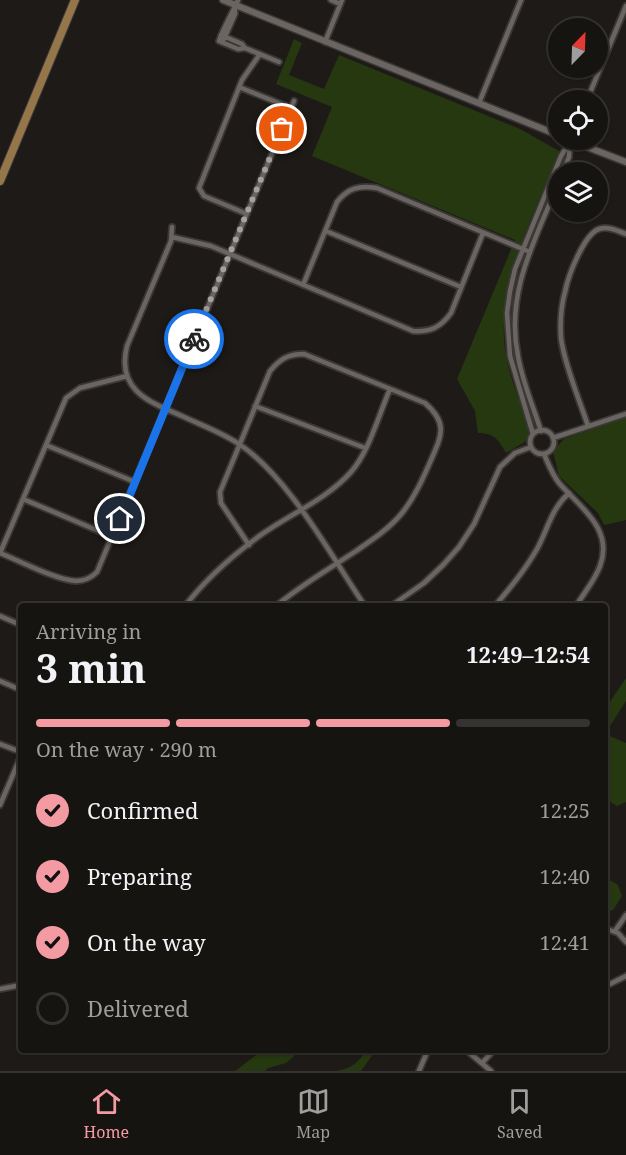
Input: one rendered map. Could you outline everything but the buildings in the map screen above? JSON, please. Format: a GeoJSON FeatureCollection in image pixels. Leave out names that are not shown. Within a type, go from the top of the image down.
{"type":"FeatureCollection","features":[{"type":"Feature","properties":{"kind":"main road"},"geometry":{"type":"LineString","coordinates":[[0,181],[75,0]]}},
{"type":"Feature","properties":{"kind":"street"},"geometry":{"type":"LineString","coordinates":[[223,0],[236,3],[325,42],[548,131]]}},
{"type":"Feature","properties":{"kind":"street"},"geometry":{"type":"LineString","coordinates":[[325,42],[341,2],[331,0]]}},
{"type":"Feature","properties":{"kind":"street"},"geometry":{"type":"LineString","coordinates":[[479,103],[521,0]]}},
{"type":"Feature","properties":{"kind":"street"},"geometry":{"type":"LineString","coordinates":[[236,3],[219,41],[240,50],[245,48]]}},
{"type":"Feature","properties":{"kind":"street"},"geometry":{"type":"LineString","coordinates":[[591,90],[626,6]]}},
{"type":"Feature","properties":{"kind":"street"},"geometry":{"type":"LineString","coordinates":[[223,36],[279,62]]}},
{"type":"Feature","properties":{"kind":"street"},"geometry":{"type":"LineString","coordinates":[[247,214],[204,196],[200,192],[200,184],[245,74],[260,54]]}},
{"type":"Feature","properties":{"kind":"street"},"geometry":{"type":"LineString","coordinates":[[239,87],[291,108]]}},
{"type":"Feature","properties":{"kind":"street"},"geometry":{"type":"LineString","coordinates":[[127,376],[80,388],[70,394],[64,403],[0,553],[64,579],[85,580],[97,572],[294,101]]}},
{"type":"Feature","properties":{"kind":"street"},"geometry":{"type":"LineString","coordinates":[[533,434],[541,431],[548,432],[553,438],[553,446],[544,454],[536,453],[531,447],[530,441],[533,434],[510,356],[508,334],[510,291],[515,270],[564,150]]}},
{"type":"Feature","properties":{"kind":"street"},"geometry":{"type":"LineString","coordinates":[[595,150],[626,162]]}},
{"type":"Feature","properties":{"kind":"street"},"geometry":{"type":"LineString","coordinates":[[303,285],[338,202],[345,193],[356,187],[377,188],[530,252]]}},
{"type":"Feature","properties":{"kind":"street"},"geometry":{"type":"LineString","coordinates":[[541,431],[517,355],[514,313],[520,276],[548,208]]}},
{"type":"Feature","properties":{"kind":"street"},"geometry":{"type":"LineString","coordinates":[[172,227],[172,237],[127,346],[125,358],[127,376],[142,397],[221,433],[257,457],[275,475],[301,510],[363,603]]}},
{"type":"Feature","properties":{"kind":"street"},"geometry":{"type":"LineString","coordinates":[[588,426],[561,339],[561,314],[565,291],[584,243],[593,232],[611,228],[626,234]]}},
{"type":"Feature","properties":{"kind":"street"},"geometry":{"type":"LineString","coordinates":[[326,231],[461,287]]}},
{"type":"Feature","properties":{"kind":"street"},"geometry":{"type":"LineString","coordinates":[[172,237],[207,244],[413,331],[426,332],[444,322],[451,313],[483,233]]}},
{"type":"Feature","properties":{"kind":"street"},"geometry":{"type":"LineString","coordinates":[[249,545],[221,503],[220,492],[270,371],[285,356],[304,354],[425,404],[439,418],[441,438],[422,480],[402,513],[380,535],[297,589],[280,603]]}},
{"type":"Feature","properties":{"kind":"street"},"geometry":{"type":"LineString","coordinates":[[188,603],[220,569],[249,545],[340,483],[352,471],[365,448],[390,389]]}},
{"type":"Feature","properties":{"kind":"street"},"geometry":{"type":"LineString","coordinates":[[255,406],[365,448]]}},
{"type":"Feature","properties":{"kind":"street"},"geometry":{"type":"LineString","coordinates":[[553,438],[626,414]]}},
{"type":"Feature","properties":{"kind":"street"},"geometry":{"type":"LineString","coordinates":[[46,445],[135,482]]}},
{"type":"Feature","properties":{"kind":"street"},"geometry":{"type":"LineString","coordinates":[[395,603],[443,566],[474,524],[500,467],[515,453],[531,447]]}},
{"type":"Feature","properties":{"kind":"street"},"geometry":{"type":"LineString","coordinates":[[544,454],[557,480],[591,516],[601,533],[604,548],[600,565],[578,603]]}},
{"type":"Feature","properties":{"kind":"street"},"geometry":{"type":"LineString","coordinates":[[498,603],[519,578],[537,548],[553,512],[559,502],[569,493]]}},
{"type":"Feature","properties":{"kind":"street"},"geometry":{"type":"LineString","coordinates":[[23,499],[113,537]]}},
{"type":"Feature","properties":{"kind":"street"},"geometry":{"type":"LineString","coordinates":[[0,616],[18,624]]}},
{"type":"Feature","properties":{"kind":"street"},"geometry":{"type":"LineString","coordinates":[[0,681],[18,689]]}},
{"type":"Feature","properties":{"kind":"street"},"geometry":{"type":"LineString","coordinates":[[0,744],[18,753]]}},
{"type":"Feature","properties":{"kind":"street"},"geometry":{"type":"LineString","coordinates":[[0,805],[18,761]]}},
{"type":"Feature","properties":{"kind":"street"},"geometry":{"type":"LineString","coordinates":[[626,915],[610,929],[626,942]]}},
{"type":"Feature","properties":{"kind":"street"},"geometry":{"type":"LineString","coordinates":[[608,985],[626,976]]}},
{"type":"Feature","properties":{"kind":"street"},"geometry":{"type":"LineString","coordinates":[[1,989],[18,986]]}},
{"type":"Feature","properties":{"kind":"street"},"geometry":{"type":"LineString","coordinates":[[418,1071],[427,1053]]}},
{"type":"Feature","properties":{"kind":"street"},"geometry":{"type":"LineString","coordinates":[[470,1053],[491,1071]]}},
{"type":"Feature","properties":{"kind":"street"},"geometry":{"type":"LineString","coordinates":[[482,1063],[491,1053]]}},
{"type":"Feature","properties":{"kind":"green space"},"geometry":{"type":"Polygon","coordinates":[[[294,39],[302,43],[289,75],[324,89],[339,55],[520,129],[548,145],[548,150],[559,151],[554,162],[548,162],[548,177],[520,248],[506,299],[505,349],[513,381],[531,433],[525,442],[506,453],[495,438],[488,434],[478,433],[475,411],[457,379],[515,240],[312,156],[332,107],[276,84],[294,39]]]}},
{"type":"Feature","properties":{"kind":"green space"},"geometry":{"type":"Polygon","coordinates":[[[626,417],[626,520],[604,525],[598,513],[559,476],[553,451],[564,439],[626,417]]]}},
{"type":"Feature","properties":{"kind":"green space"},"geometry":{"type":"Polygon","coordinates":[[[626,678],[626,701],[608,729],[608,705],[626,678]]]}},
{"type":"Feature","properties":{"kind":"green space"},"geometry":{"type":"Polygon","coordinates":[[[608,735],[626,743],[626,802],[617,806],[608,801],[608,735]]]}},
{"type":"Feature","properties":{"kind":"green space"},"geometry":{"type":"Polygon","coordinates":[[[608,879],[618,885],[622,896],[613,910],[608,911],[608,879]]]}},
{"type":"Feature","properties":{"kind":"green space"},"geometry":{"type":"Polygon","coordinates":[[[259,1053],[298,1053],[286,1063],[265,1071],[235,1071],[259,1053]]]}},
{"type":"Feature","properties":{"kind":"green space"},"geometry":{"type":"Polygon","coordinates":[[[364,1053],[374,1053],[361,1071],[337,1071],[354,1064],[364,1053]]]}},
{"type":"Feature","properties":{"kind":"way so far"},"geometry":{"type":"LineString","coordinates":[[194,339],[282,129]]}},
{"type":"Feature","properties":{"kind":"route"},"geometry":{"type":"LineString","coordinates":[[120,519],[194,339]]}}]}
